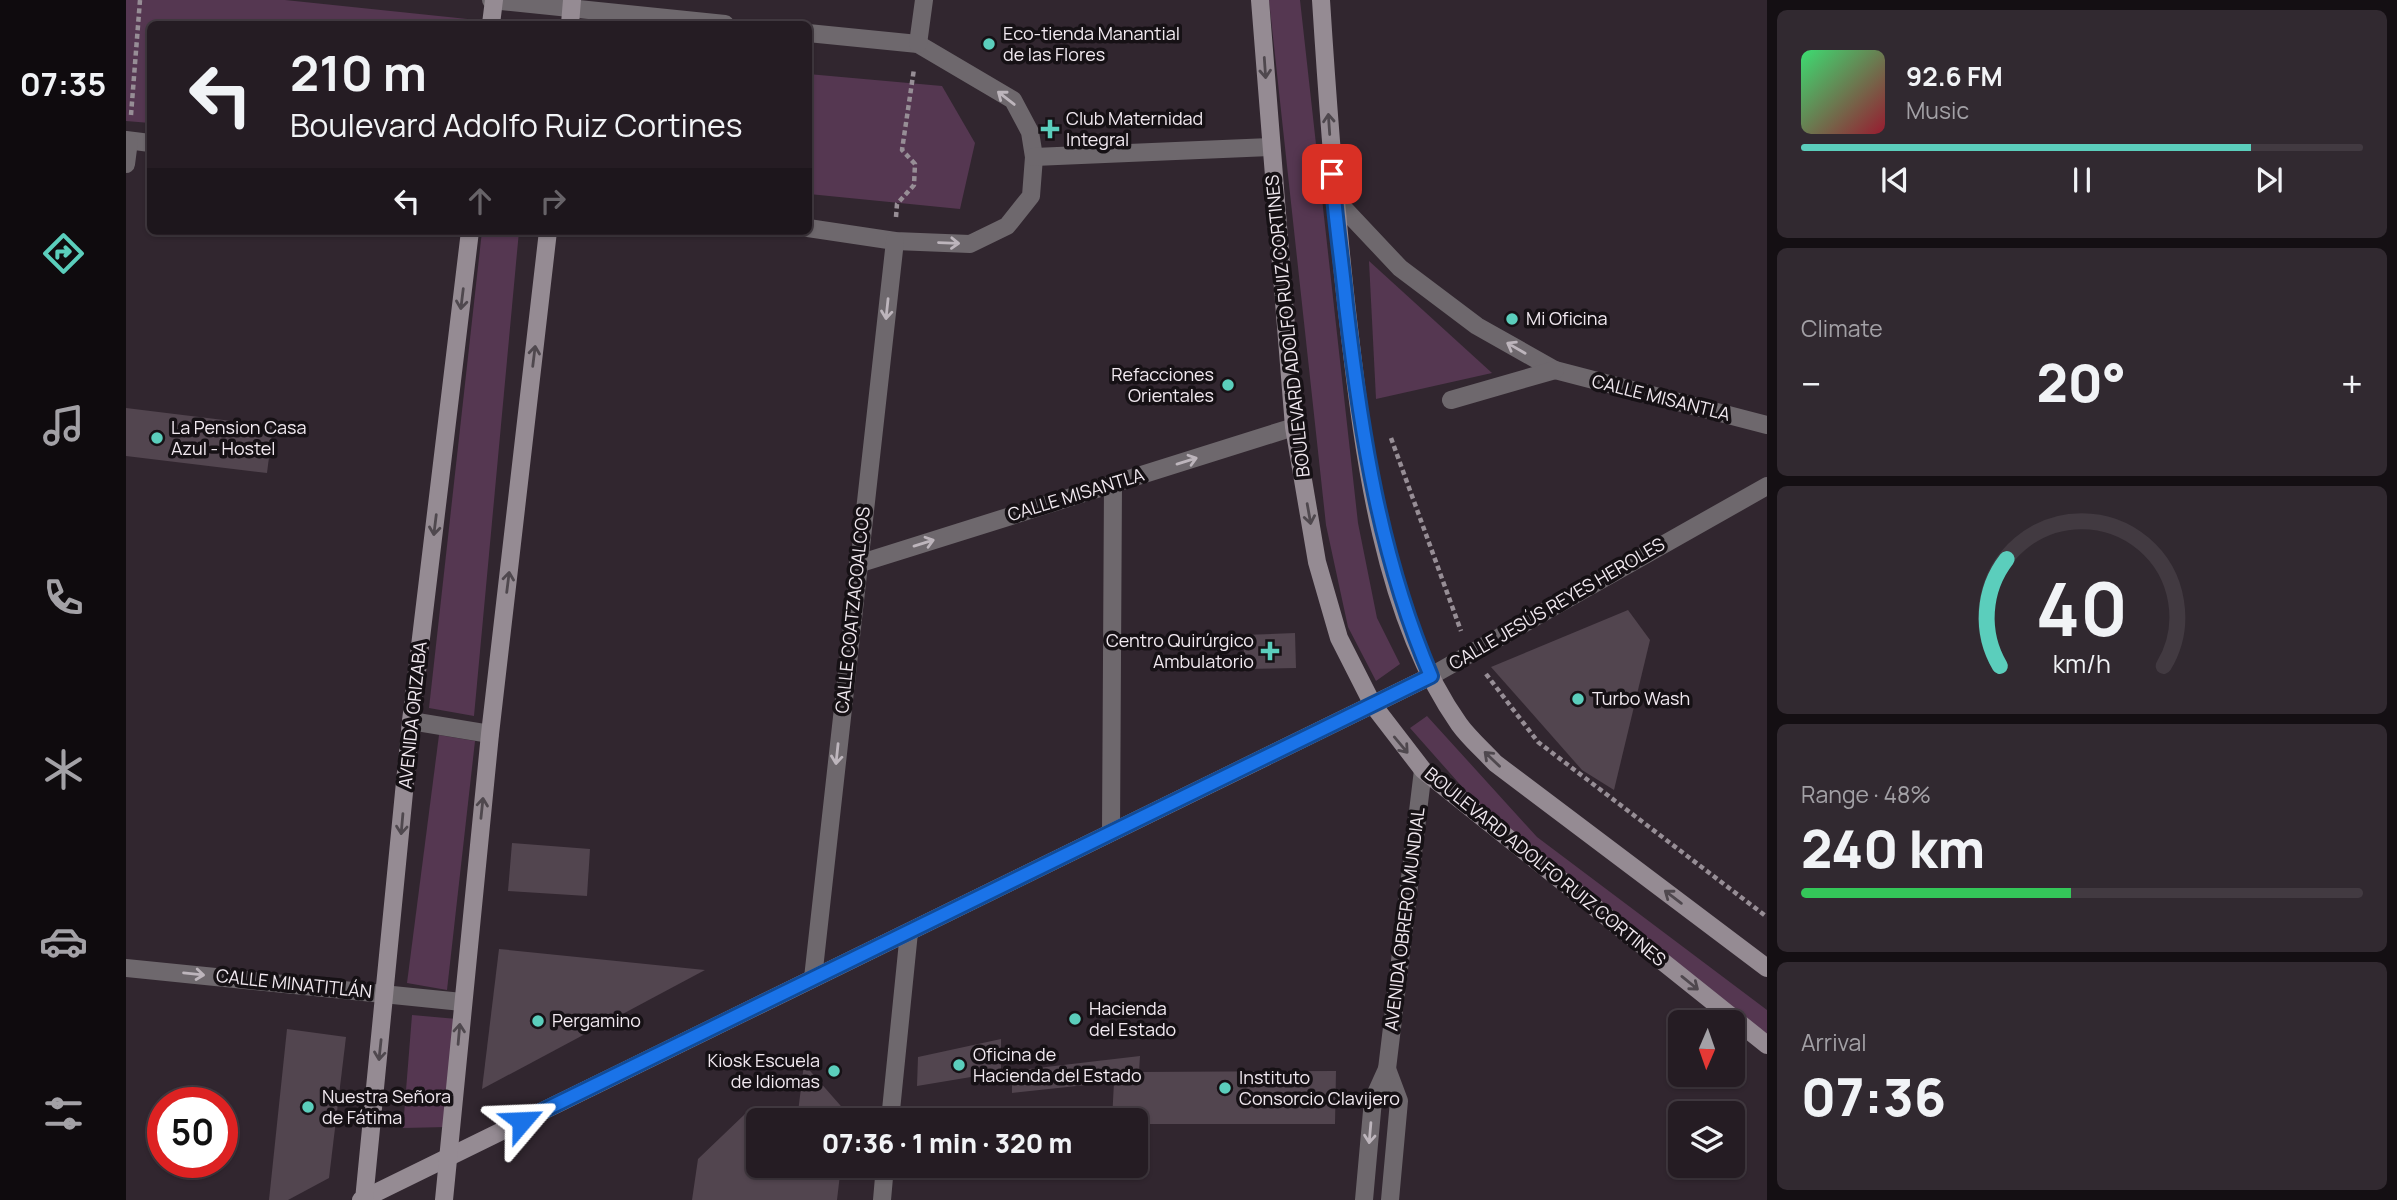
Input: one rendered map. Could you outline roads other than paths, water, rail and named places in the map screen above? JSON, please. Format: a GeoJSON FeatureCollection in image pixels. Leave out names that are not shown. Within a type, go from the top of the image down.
{"type":"FeatureCollection","features":[{"type":"Feature","properties":{"kind":"main road"},"geometry":{"type":"LineString","coordinates":[[491,21],[493,0]]}},
{"type":"Feature","properties":{"kind":"main road","name":"BOULEVARD ADOLFO RUIZ CORTINES"},"geometry":{"type":"LineString","coordinates":[[1260,0],[1294,427],[1317,562],[1339,638],[1373,705],[1423,770],[1767,1045]]}},
{"type":"Feature","properties":{"kind":"main road"},"geometry":{"type":"LineString","coordinates":[[1321,0],[1334,198],[1360,424],[1378,514],[1406,615],[1431,676],[1459,725],[1495,763],[1767,968]]}},
{"type":"Feature","properties":{"kind":"main road","name":"AVENIDA ORIZABA"},"geometry":{"type":"LineString","coordinates":[[363,1199],[386,993],[411,721],[470,235]]}},
{"type":"Feature","properties":{"kind":"main road"},"geometry":{"type":"LineString","coordinates":[[444,1200],[490,734],[548,235]]}},
{"type":"Feature","properties":{"kind":"main road","name":"CALLE JESÚS REYES HEROLES"},"geometry":{"type":"LineString","coordinates":[[363,1199],[1431,676]]}},
{"type":"Feature","properties":{"kind":"street"},"geometry":{"type":"LineString","coordinates":[[493,0],[571,11],[689,21]]}},
{"type":"Feature","properties":{"kind":"street"},"geometry":{"type":"LineString","coordinates":[[918,44],[924,0]]}},
{"type":"Feature","properties":{"kind":"street"},"geometry":{"type":"LineString","coordinates":[[812,33],[918,44],[1013,100],[1030,132],[1034,157],[1031,196],[1007,226],[970,244],[895,241],[812,229]]}},
{"type":"Feature","properties":{"kind":"street"},"geometry":{"type":"LineString","coordinates":[[126,164],[127,141],[147,143]]}},
{"type":"Feature","properties":{"kind":"street"},"geometry":{"type":"LineString","coordinates":[[1034,157],[1270,147]]}},
{"type":"Feature","properties":{"kind":"street","name":"CALLE MISANTLA"},"geometry":{"type":"LineString","coordinates":[[1334,198],[1400,268],[1477,326],[1555,370],[1767,425]]}},
{"type":"Feature","properties":{"kind":"street","name":"CALLE COATZACOALCOS"},"geometry":{"type":"LineString","coordinates":[[813,978],[895,241]]}},
{"type":"Feature","properties":{"kind":"street"},"geometry":{"type":"LineString","coordinates":[[1451,400],[1555,370]]}},
{"type":"Feature","properties":{"kind":"street","name":"CALLE MISANTLA"},"geometry":{"type":"LineString","coordinates":[[858,564],[1294,427]]}},
{"type":"Feature","properties":{"kind":"street"},"geometry":{"type":"LineString","coordinates":[[1111,832],[1113,484]]}},
{"type":"Feature","properties":{"kind":"street","name":"CALLE JESÚS REYES HEROLES"},"geometry":{"type":"LineString","coordinates":[[1431,676],[1767,486]]}},
{"type":"Feature","properties":{"kind":"street"},"geometry":{"type":"LineString","coordinates":[[411,721],[490,734]]}},
{"type":"Feature","properties":{"kind":"street","name":"AVENIDA OBRERO MUNDIAL"},"geometry":{"type":"LineString","coordinates":[[1364,1200],[1373,1100],[1387,1069],[1423,770]]}},
{"type":"Feature","properties":{"kind":"street"},"geometry":{"type":"LineString","coordinates":[[891,1108],[909,932]]}},
{"type":"Feature","properties":{"kind":"street","name":"CALLE MINATITLÁN"},"geometry":{"type":"LineString","coordinates":[[126,968],[462,1002]]}},
{"type":"Feature","properties":{"kind":"street","name":"AVENIDA OBRERO MUNDIAL"},"geometry":{"type":"LineString","coordinates":[[1387,1069],[1399,1101],[1390,1200]]}},
{"type":"Feature","properties":{"kind":"street"},"geometry":{"type":"LineString","coordinates":[[882,1200],[884,1178]]}},
{"type":"Feature","properties":{"kind":"place","name":"Eco-tienda Manantial de las Flores"},"geometry":{"type":"Point","coordinates":[989,44]}},
{"type":"Feature","properties":{"kind":"place","name":"Club Maternidad Integral"},"geometry":{"type":"Point","coordinates":[1050,129]}},
{"type":"Feature","properties":{"kind":"place","name":"Mi Oficina"},"geometry":{"type":"Point","coordinates":[1512,319]}},
{"type":"Feature","properties":{"kind":"place","name":"Refacciones Orientales"},"geometry":{"type":"Point","coordinates":[1228,385]}},
{"type":"Feature","properties":{"kind":"place","name":"La Pension Casa Azul - Hostel"},"geometry":{"type":"Point","coordinates":[157,438]}},
{"type":"Feature","properties":{"kind":"place","name":"Centro Quirúrgico Ambulatorio"},"geometry":{"type":"Point","coordinates":[1270,651]}},
{"type":"Feature","properties":{"kind":"place","name":"Turbo Wash"},"geometry":{"type":"Point","coordinates":[1578,699]}},
{"type":"Feature","properties":{"kind":"place","name":"Hacienda del Estado"},"geometry":{"type":"Point","coordinates":[1075,1019]}},
{"type":"Feature","properties":{"kind":"place","name":"Pergamino"},"geometry":{"type":"Point","coordinates":[538,1021]}},
{"type":"Feature","properties":{"kind":"place","name":"Oficina de Hacienda del Estado"},"geometry":{"type":"Point","coordinates":[959,1065]}},
{"type":"Feature","properties":{"kind":"place","name":"Kiosk Escuela de Idiomas"},"geometry":{"type":"Point","coordinates":[834,1071]}},
{"type":"Feature","properties":{"kind":"place","name":"Instituto Consorcio Clavijero"},"geometry":{"type":"Point","coordinates":[1225,1088]}},
{"type":"Feature","properties":{"kind":"place","name":"Nuestra Señora de Fátima"},"geometry":{"type":"Point","coordinates":[308,1107]}}]}
